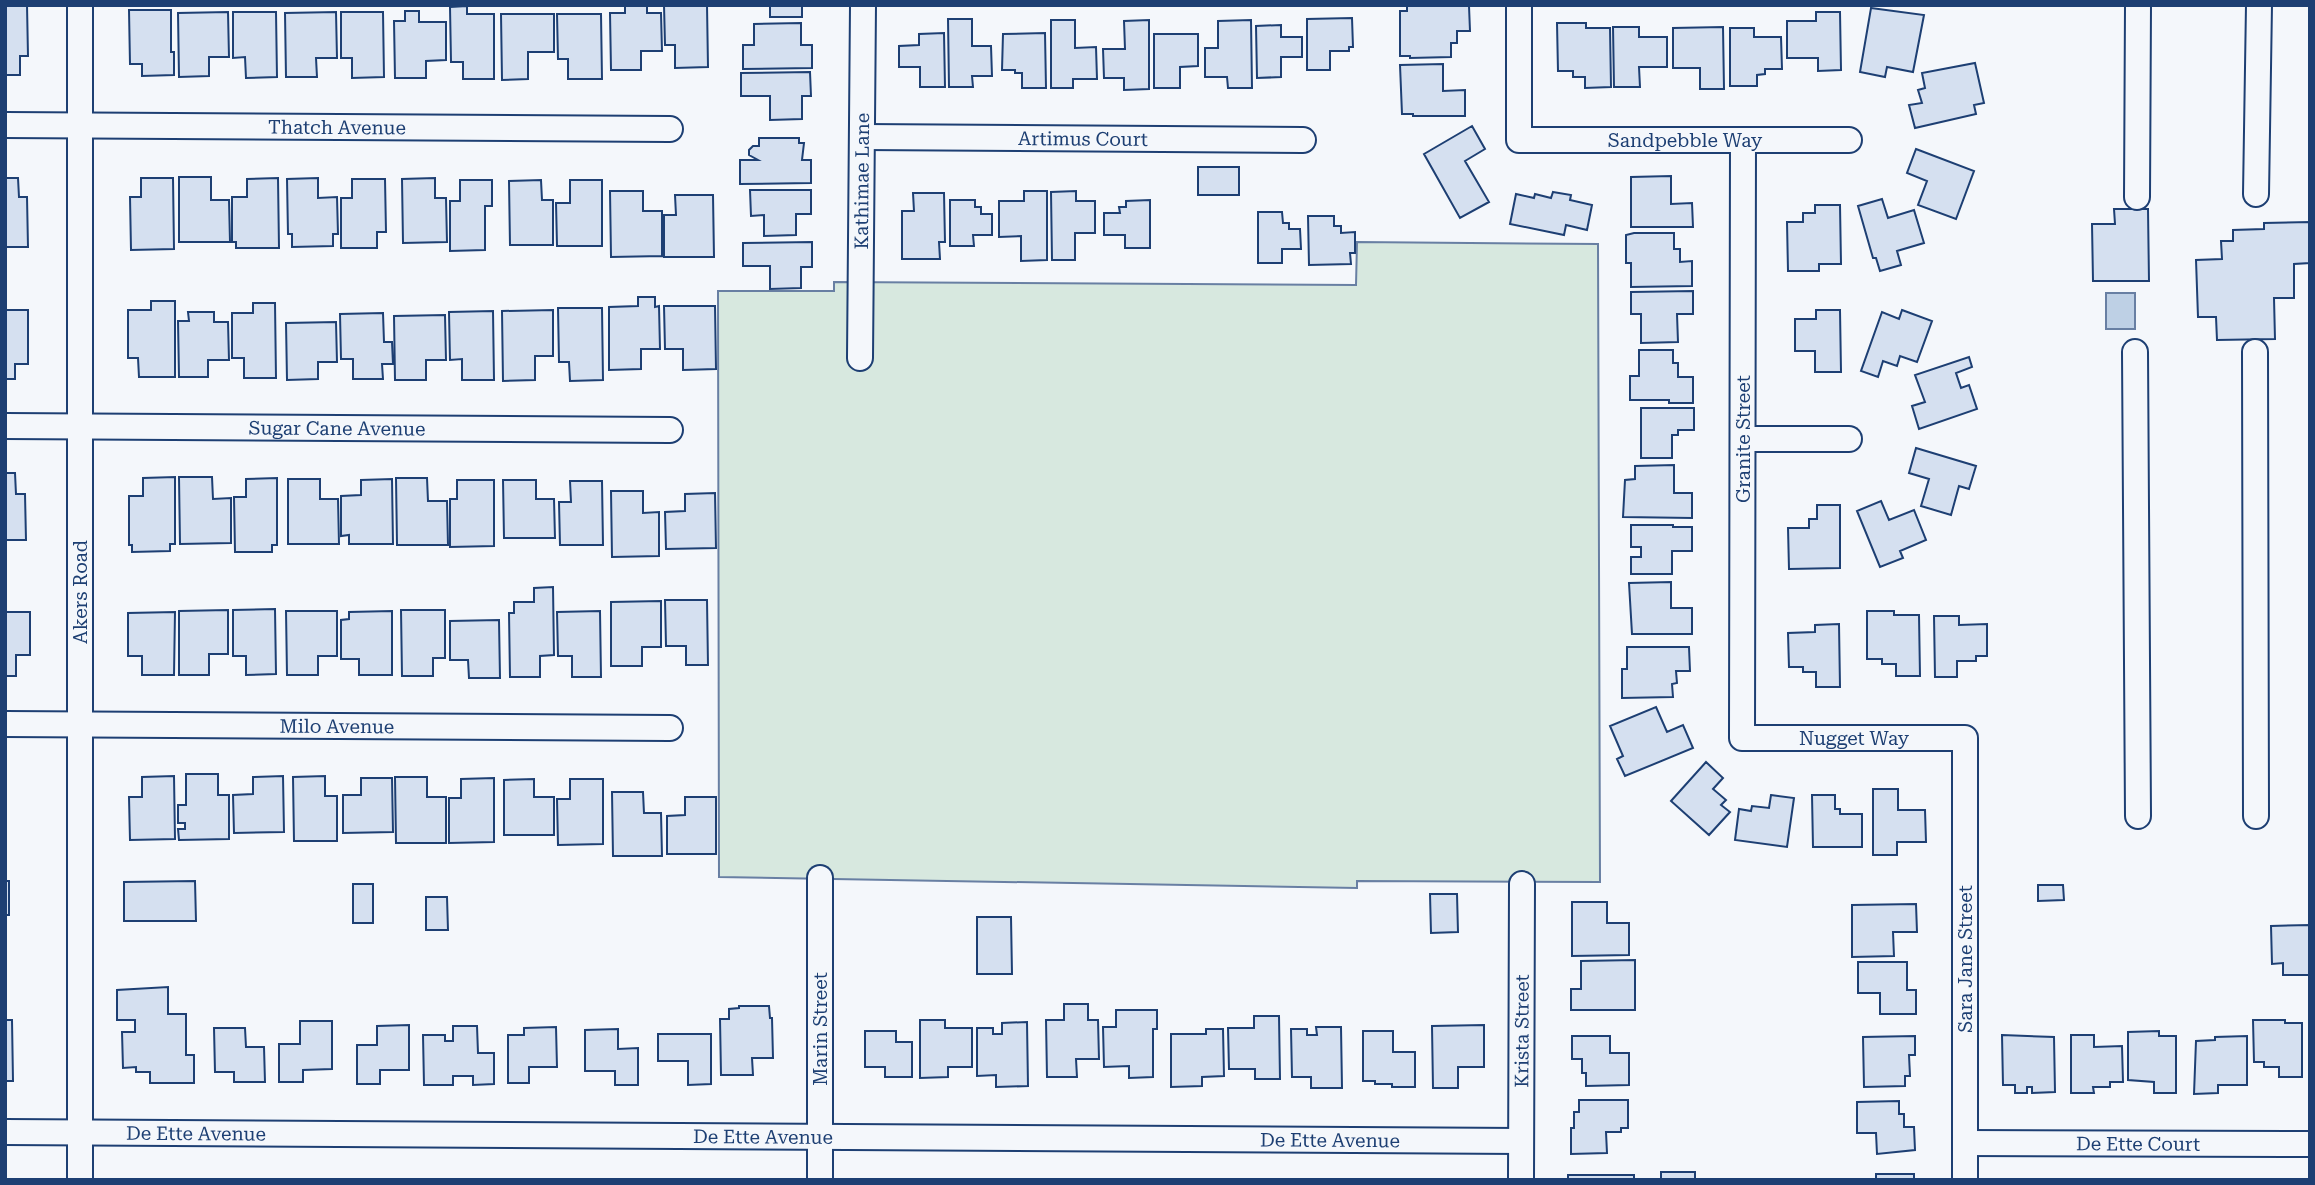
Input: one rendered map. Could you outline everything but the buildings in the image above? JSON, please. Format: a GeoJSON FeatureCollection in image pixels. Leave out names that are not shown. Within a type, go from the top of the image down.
{"type":"FeatureCollection","features":[{"type":"Feature","properties":{"kind":"street","name":"Akers Road"},"geometry":{"type":"LineString","coordinates":[[80,5],[80,1180]]}},
{"type":"Feature","properties":{"kind":"street","name":"Kathimae Lane"},"geometry":{"type":"LineString","coordinates":[[860,358],[863,5]]}},
{"type":"Feature","properties":{"kind":"street","name":"Sandpebble Way"},"geometry":{"type":"LineString","coordinates":[[1519,5],[1519,140],[1849,140]]}},
{"type":"Feature","properties":{"kind":"street"},"geometry":{"type":"LineString","coordinates":[[2137,197],[2138,5]]}},
{"type":"Feature","properties":{"kind":"street"},"geometry":{"type":"LineString","coordinates":[[2256,194],[2259,5]]}},
{"type":"Feature","properties":{"kind":"street","name":"Thatch Avenue"},"geometry":{"type":"LineString","coordinates":[[5,125],[670,129]]}},
{"type":"Feature","properties":{"kind":"street","name":"Artimus Court"},"geometry":{"type":"LineString","coordinates":[[863,137],[1303,140]]}},
{"type":"Feature","properties":{"kind":"street","name":"Granite Street"},"geometry":{"type":"LineString","coordinates":[[1742,738],[1743,140]]}},
{"type":"Feature","properties":{"kind":"street"},"geometry":{"type":"LineString","coordinates":[[2134,352],[2138,816]]}},
{"type":"Feature","properties":{"kind":"street"},"geometry":{"type":"LineString","coordinates":[[2255,352],[2256,816]]}},
{"type":"Feature","properties":{"kind":"street","name":"Sugar Cane Avenue"},"geometry":{"type":"LineString","coordinates":[[5,426],[670,430]]}},
{"type":"Feature","properties":{"kind":"street"},"geometry":{"type":"LineString","coordinates":[[1743,439],[1849,439]]}},
{"type":"Feature","properties":{"kind":"street","name":"Milo Avenue"},"geometry":{"type":"LineString","coordinates":[[5,724],[670,728]]}},
{"type":"Feature","properties":{"kind":"street","name":"Nugget Way"},"geometry":{"type":"LineString","coordinates":[[1742,738],[1965,738]]}},
{"type":"Feature","properties":{"kind":"street","name":"Sara Jane Street"},"geometry":{"type":"LineString","coordinates":[[1965,738],[1965,1180]]}},
{"type":"Feature","properties":{"kind":"street","name":"Marin Street"},"geometry":{"type":"LineString","coordinates":[[820,877],[820,1180]]}},
{"type":"Feature","properties":{"kind":"street","name":"Krista Street"},"geometry":{"type":"LineString","coordinates":[[1521,1180],[1522,884]]}},
{"type":"Feature","properties":{"kind":"street","name":"De Ette Avenue"},"geometry":{"type":"LineString","coordinates":[[5,1132],[1521,1141]]}},
{"type":"Feature","properties":{"kind":"street","name":"De Ette Court"},"geometry":{"type":"LineString","coordinates":[[1965,1143],[2310,1144]]}},
{"type":"Feature","properties":{"kind":"shaded area"},"geometry":{"type":"Polygon","coordinates":[[[1357,242],[1598,244],[1600,882],[1357,881],[1357,888],[719,877],[718,291],[834,291],[834,282],[1356,285],[1357,242]]]}},
{"type":"Feature","properties":{"kind":"water"},"geometry":{"type":"Polygon","coordinates":[[[2106,293],[2135,293],[2135,329],[2106,329],[2106,293]]]}}]}
